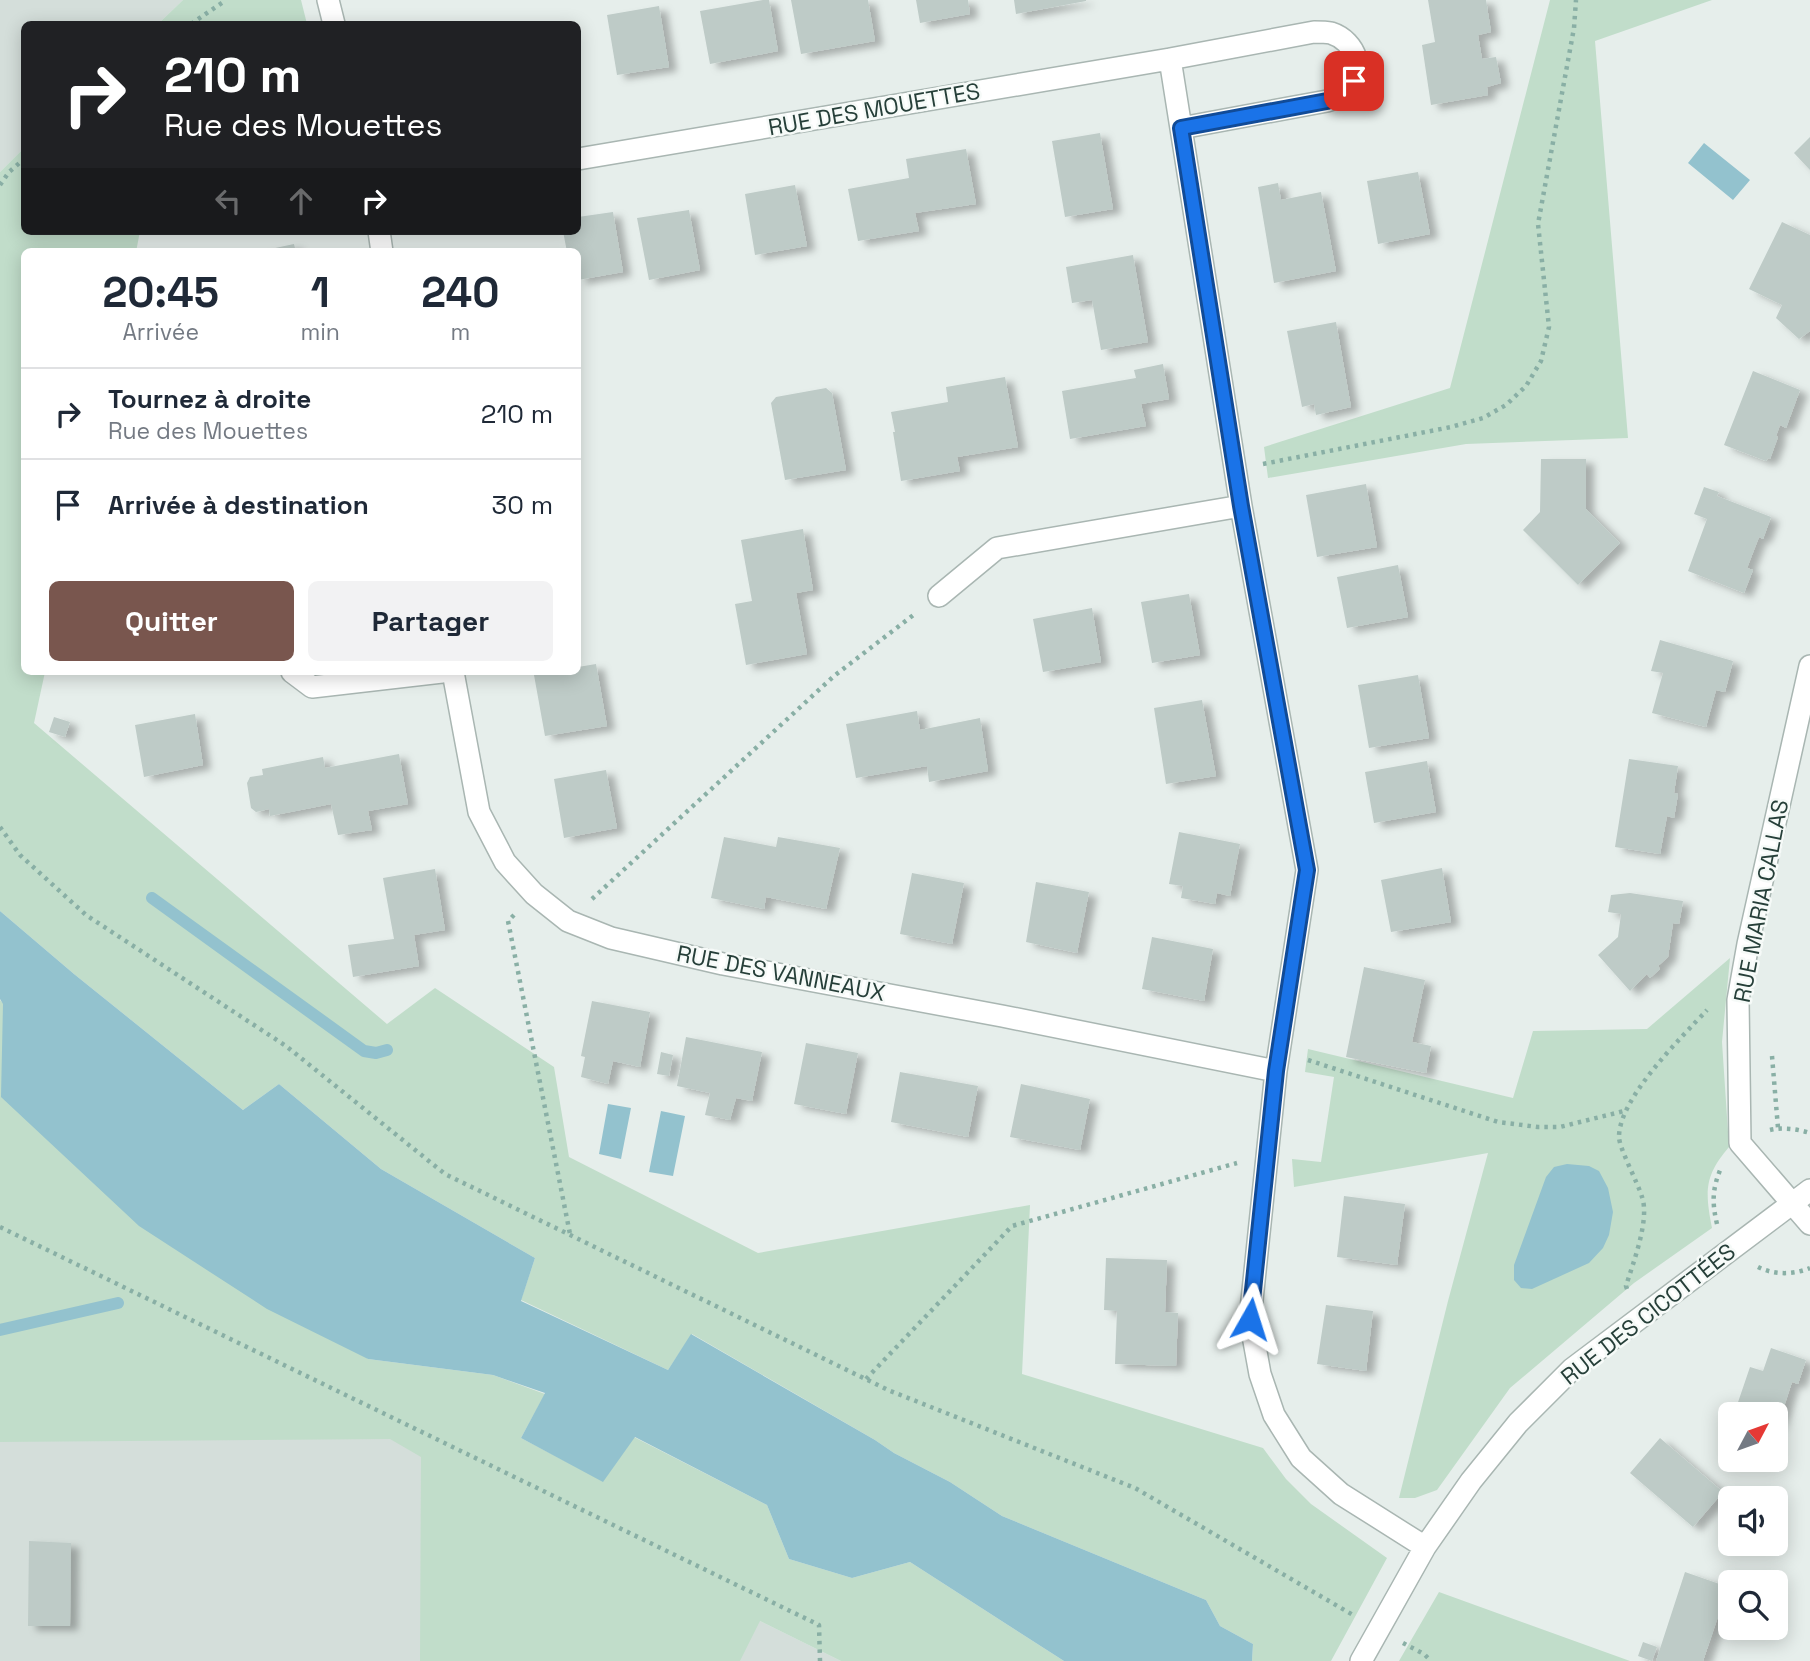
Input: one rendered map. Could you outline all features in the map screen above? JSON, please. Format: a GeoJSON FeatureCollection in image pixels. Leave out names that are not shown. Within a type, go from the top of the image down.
{"type":"FeatureCollection","features":[{"type":"Feature","properties":{"kind":"street"},"geometry":{"type":"LineString","coordinates":[[328,0],[333,21]]}},
{"type":"Feature","properties":{"kind":"street","name":"RUE DES MOUETTES"},"geometry":{"type":"LineString","coordinates":[[581,158],[1170,59],[1314,32],[1331,33],[1343,39],[1356,57],[1358,68],[1354,81],[1348,90],[1338,97],[1181,128]]}},
{"type":"Feature","properties":{"kind":"street"},"geometry":{"type":"LineString","coordinates":[[1170,59],[1241,506],[1307,870],[1278,1062],[1250,1319],[1260,1374],[1274,1415],[1301,1458],[1341,1494],[1425,1547]]}},
{"type":"Feature","properties":{"kind":"street"},"geometry":{"type":"LineString","coordinates":[[939,596],[997,548],[1241,506]]}},
{"type":"Feature","properties":{"kind":"street","name":"RUE MARIA CALLAS"},"geometry":{"type":"LineString","coordinates":[[1810,666],[1738,1000],[1740,1143],[1810,1224]]}},
{"type":"Feature","properties":{"kind":"street"},"geometry":{"type":"LineString","coordinates":[[296,675],[312,687],[416,675]]}},
{"type":"Feature","properties":{"kind":"street","name":"RUE DES VANNEAUX"},"geometry":{"type":"LineString","coordinates":[[454,675],[478,812],[505,862],[534,894],[568,921],[611,938],[723,964],[1002,1016],[1278,1062]]}},
{"type":"Feature","properties":{"kind":"street","name":"RUE DES CICOTTÉES"},"geometry":{"type":"LineString","coordinates":[[1361,1661],[1425,1547],[1471,1480],[1518,1423],[1572,1369],[1810,1190]]}},
{"type":"Feature","properties":{"kind":"path"},"geometry":{"type":"LineString","coordinates":[[195,21],[226,0]]}},
{"type":"Feature","properties":{"kind":"path"},"geometry":{"type":"LineString","coordinates":[[1235,470],[1483,418],[1507,405],[1526,386],[1541,361],[1549,327],[1538,224],[1574,28],[1576,0]]}},
{"type":"Feature","properties":{"kind":"path"},"geometry":{"type":"LineString","coordinates":[[0,185],[21,162]]}},
{"type":"Feature","properties":{"kind":"path"},"geometry":{"type":"LineString","coordinates":[[568,921],[834,676],[939,596]]}},
{"type":"Feature","properties":{"kind":"path"},"geometry":{"type":"LineString","coordinates":[[0,827],[20,855],[86,915],[286,1046],[445,1174],[888,1390],[1135,1488],[1432,1661]]}},
{"type":"Feature","properties":{"kind":"path"},"geometry":{"type":"LineString","coordinates":[[534,894],[508,921],[570,1235]]}},
{"type":"Feature","properties":{"kind":"path"},"geometry":{"type":"LineString","coordinates":[[1636,1319],[1626,1286],[1642,1233],[1644,1200],[1619,1138],[1624,1111],[1655,1068],[1709,1007],[1738,1000]]}},
{"type":"Feature","properties":{"kind":"path"},"geometry":{"type":"LineString","coordinates":[[1772,1053],[1777,1128]]}},
{"type":"Feature","properties":{"kind":"path"},"geometry":{"type":"LineString","coordinates":[[1278,1062],[1321,1064],[1498,1122],[1560,1127],[1624,1111]]}},
{"type":"Feature","properties":{"kind":"path"},"geometry":{"type":"LineString","coordinates":[[866,1379],[1012,1226],[1268,1154]]}},
{"type":"Feature","properties":{"kind":"path"},"geometry":{"type":"LineString","coordinates":[[0,1227],[819,1625],[820,1661]]}},
{"type":"Feature","properties":{"kind":"path"},"geometry":{"type":"LineString","coordinates":[[1803,1271],[1810,1275]]}},
{"type":"Feature","properties":{"kind":"shaded area"},"geometry":{"type":"Polygon","coordinates":[[[0,0],[183,0],[161,21],[21,21],[21,151],[0,172],[0,0]]]}},
{"type":"Feature","properties":{"kind":"shaded area"},"geometry":{"type":"Polygon","coordinates":[[[148,1315],[841,1661],[0,1661],[0,1347],[148,1315]]]}},
{"type":"Feature","properties":{"kind":"green space"},"geometry":{"type":"Polygon","coordinates":[[[183,0],[301,0],[306,21],[161,21],[183,0]]]}},
{"type":"Feature","properties":{"kind":"green space"},"geometry":{"type":"Polygon","coordinates":[[[1550,0],[1712,0],[1595,41],[1628,438],[1466,444],[1268,478],[1264,447],[1450,388],[1550,0]]]}},
{"type":"Feature","properties":{"kind":"green space"},"geometry":{"type":"Polygon","coordinates":[[[21,151],[21,235],[139,235],[137,248],[21,248],[21,675],[44,675],[34,723],[387,1024],[435,988],[554,1067],[569,1157],[758,1253],[1030,1205],[1022,1374],[1263,1448],[1286,1479],[1311,1504],[1387,1558],[1331,1661],[1252,1661],[1253,1644],[1220,1626],[1206,1600],[1002,1516],[950,1482],[894,1453],[692,1334],[668,1370],[521,1300],[535,1258],[381,1169],[279,1084],[243,1110],[0,911],[0,172],[21,151]]]}},
{"type":"Feature","properties":{"kind":"green space"},"geometry":{"type":"Polygon","coordinates":[[[1730,958],[1722,1042],[1729,1147],[1715,1167],[1708,1185],[1712,1228],[1634,1283],[1510,1388],[1437,1490],[1415,1498],[1399,1498],[1488,1153],[1294,1187],[1292,1159],[1321,1162],[1334,1077],[1305,1072],[1308,1049],[1513,1098],[1533,1031],[1647,1029],[1730,958]]]}},
{"type":"Feature","properties":{"kind":"green space"},"geometry":{"type":"Polygon","coordinates":[[[0,1000],[368,1359],[493,1375],[545,1394],[521,1438],[603,1481],[634,1437],[767,1505],[789,1559],[852,1578],[910,1562],[1064,1661],[841,1661],[760,1621],[740,1661],[420,1661],[421,1457],[390,1439],[0,1442],[0,1000]]]}},
{"type":"Feature","properties":{"kind":"green space"},"geometry":{"type":"Polygon","coordinates":[[[1439,1592],[1630,1661],[1399,1661],[1439,1592]]]}},
{"type":"Feature","properties":{"kind":"water"},"geometry":{"type":"Polygon","coordinates":[[[1704,143],[1750,180],[1733,200],[1688,163],[1704,143]]]}},
{"type":"Feature","properties":{"kind":"water"},"geometry":{"type":"Polygon","coordinates":[[[0,911],[243,1110],[279,1084],[381,1169],[535,1258],[521,1301],[668,1370],[691,1334],[894,1453],[950,1482],[1002,1516],[1206,1600],[1220,1626],[1253,1644],[1252,1661],[1064,1661],[910,1562],[852,1578],[789,1559],[767,1505],[635,1437],[603,1482],[521,1438],[545,1393],[493,1375],[368,1359],[267,1309],[139,1226],[1,1097],[3,1004],[0,999],[0,911]]]}},
{"type":"Feature","properties":{"kind":"water"},"geometry":{"type":"Polygon","coordinates":[[[608,1104],[631,1108],[621,1159],[599,1154],[608,1104]]]}},
{"type":"Feature","properties":{"kind":"water"},"geometry":{"type":"Polygon","coordinates":[[[661,1111],[685,1116],[673,1176],[649,1172],[661,1111]]]}},
{"type":"Feature","properties":{"kind":"water"},"geometry":{"type":"Polygon","coordinates":[[[1567,1164],[1589,1166],[1599,1171],[1608,1188],[1613,1212],[1609,1235],[1603,1248],[1589,1263],[1532,1289],[1521,1288],[1514,1280],[1514,1265],[1546,1177],[1554,1167],[1567,1164]]]}},
{"type":"Feature","properties":{"kind":"building"},"geometry":{"type":"Polygon","coordinates":[[[769,0],[778,51],[710,64],[700,11],[769,0]]]}},
{"type":"Feature","properties":{"kind":"building"},"geometry":{"type":"Polygon","coordinates":[[[791,0],[868,0],[875,41],[801,54],[791,0]]]}},
{"type":"Feature","properties":{"kind":"building"},"geometry":{"type":"Polygon","coordinates":[[[916,0],[968,0],[970,14],[920,23],[916,0]]]}},
{"type":"Feature","properties":{"kind":"building"},"geometry":{"type":"Polygon","coordinates":[[[1014,0],[1086,0],[1086,1],[1016,14],[1014,0]]]}},
{"type":"Feature","properties":{"kind":"building"},"geometry":{"type":"Polygon","coordinates":[[[1428,0],[1486,0],[1491,32],[1478,35],[1482,59],[1496,57],[1501,83],[1487,87],[1488,95],[1431,105],[1422,45],[1435,42],[1428,0]]]}},
{"type":"Feature","properties":{"kind":"building"},"geometry":{"type":"Polygon","coordinates":[[[659,6],[669,67],[617,75],[607,15],[659,6]]]}},
{"type":"Feature","properties":{"kind":"building"},"geometry":{"type":"Polygon","coordinates":[[[1100,133],[1113,209],[1065,217],[1052,141],[1100,133]]]}},
{"type":"Feature","properties":{"kind":"building"},"geometry":{"type":"Polygon","coordinates":[[[1810,137],[1810,170],[1794,153],[1810,137]]]}},
{"type":"Feature","properties":{"kind":"building"},"geometry":{"type":"Polygon","coordinates":[[[966,149],[976,204],[915,213],[919,231],[858,241],[848,189],[909,178],[906,159],[966,149]]]}},
{"type":"Feature","properties":{"kind":"building"},"geometry":{"type":"Polygon","coordinates":[[[1418,172],[1430,234],[1378,244],[1367,181],[1418,172]]]}},
{"type":"Feature","properties":{"kind":"building"},"geometry":{"type":"Polygon","coordinates":[[[1278,183],[1281,200],[1321,192],[1336,271],[1274,283],[1258,187],[1278,183]]]}},
{"type":"Feature","properties":{"kind":"building"},"geometry":{"type":"Polygon","coordinates":[[[795,185],[807,246],[755,255],[745,194],[795,185]]]}},
{"type":"Feature","properties":{"kind":"building"},"geometry":{"type":"Polygon","coordinates":[[[689,210],[700,270],[649,280],[637,218],[689,210]]]}},
{"type":"Feature","properties":{"kind":"building"},"geometry":{"type":"Polygon","coordinates":[[[613,212],[623,272],[581,279],[581,248],[566,248],[564,235],[581,235],[581,217],[613,212]]]}},
{"type":"Feature","properties":{"kind":"building"},"geometry":{"type":"Polygon","coordinates":[[[1782,222],[1810,235],[1810,331],[1799,339],[1776,318],[1782,305],[1749,289],[1782,222]]]}},
{"type":"Feature","properties":{"kind":"building"},"geometry":{"type":"Polygon","coordinates":[[[294,244],[295,248],[275,248],[294,244]]]}},
{"type":"Feature","properties":{"kind":"building"},"geometry":{"type":"Polygon","coordinates":[[[1133,255],[1148,342],[1101,350],[1092,300],[1072,303],[1066,267],[1133,255]]]}},
{"type":"Feature","properties":{"kind":"building"},"geometry":{"type":"Polygon","coordinates":[[[1336,322],[1351,407],[1316,415],[1314,404],[1302,407],[1287,331],[1336,322]]]}},
{"type":"Feature","properties":{"kind":"building"},"geometry":{"type":"Polygon","coordinates":[[[1163,364],[1169,399],[1141,404],[1146,426],[1070,439],[1062,391],[1136,378],[1134,370],[1163,364]]]}},
{"type":"Feature","properties":{"kind":"building"},"geometry":{"type":"Polygon","coordinates":[[[1753,371],[1800,390],[1786,428],[1780,425],[1770,459],[1766,461],[1724,445],[1753,371]]]}},
{"type":"Feature","properties":{"kind":"building"},"geometry":{"type":"Polygon","coordinates":[[[1005,377],[1018,447],[957,457],[960,471],[901,481],[891,412],[948,402],[946,387],[1005,377]]]}},
{"type":"Feature","properties":{"kind":"building"},"geometry":{"type":"Polygon","coordinates":[[[826,388],[832,393],[846,470],[785,480],[771,403],[776,397],[826,388]]]}},
{"type":"Feature","properties":{"kind":"building"},"geometry":{"type":"Polygon","coordinates":[[[1541,459],[1586,459],[1586,509],[1620,543],[1578,585],[1523,530],[1540,512],[1541,459]]]}},
{"type":"Feature","properties":{"kind":"building"},"geometry":{"type":"Polygon","coordinates":[[[1366,484],[1377,547],[1317,557],[1306,495],[1366,484]]]}},
{"type":"Feature","properties":{"kind":"building"},"geometry":{"type":"Polygon","coordinates":[[[1704,487],[1719,492],[1717,496],[1771,517],[1763,539],[1759,537],[1747,568],[1753,570],[1744,593],[1688,571],[1707,519],[1694,514],[1704,487]]]}},
{"type":"Feature","properties":{"kind":"building"},"geometry":{"type":"Polygon","coordinates":[[[803,529],[813,590],[796,593],[807,654],[746,665],[735,604],[752,601],[741,540],[803,529]]]}},
{"type":"Feature","properties":{"kind":"building"},"geometry":{"type":"Polygon","coordinates":[[[1398,565],[1408,617],[1347,628],[1337,577],[1398,565]]]}},
{"type":"Feature","properties":{"kind":"building"},"geometry":{"type":"Polygon","coordinates":[[[1189,594],[1200,655],[1152,663],[1141,602],[1189,594]]]}},
{"type":"Feature","properties":{"kind":"building"},"geometry":{"type":"Polygon","coordinates":[[[1092,608],[1101,662],[1043,672],[1033,619],[1092,608]]]}},
{"type":"Feature","properties":{"kind":"building"},"geometry":{"type":"Polygon","coordinates":[[[1660,640],[1733,661],[1725,692],[1716,690],[1706,727],[1652,713],[1663,673],[1651,671],[1660,640]]]}},
{"type":"Feature","properties":{"kind":"building"},"geometry":{"type":"Polygon","coordinates":[[[596,664],[607,726],[545,736],[534,675],[581,675],[581,666],[596,664]]]}},
{"type":"Feature","properties":{"kind":"building"},"geometry":{"type":"Polygon","coordinates":[[[1418,675],[1429,738],[1369,748],[1358,685],[1418,675]]]}},
{"type":"Feature","properties":{"kind":"building"},"geometry":{"type":"Polygon","coordinates":[[[1202,700],[1216,776],[1166,784],[1154,708],[1202,700]]]}},
{"type":"Feature","properties":{"kind":"building"},"geometry":{"type":"Polygon","coordinates":[[[917,711],[920,730],[980,718],[988,771],[929,782],[927,766],[856,778],[846,724],[917,711]]]}},
{"type":"Feature","properties":{"kind":"building"},"geometry":{"type":"Polygon","coordinates":[[[195,714],[203,765],[144,777],[135,725],[195,714]]]}},
{"type":"Feature","properties":{"kind":"building"},"geometry":{"type":"Polygon","coordinates":[[[54,717],[70,722],[65,737],[49,732],[54,717]]]}},
{"type":"Feature","properties":{"kind":"building"},"geometry":{"type":"Polygon","coordinates":[[[399,754],[408,804],[368,811],[372,830],[338,835],[331,804],[270,816],[269,809],[256,812],[251,808],[247,783],[250,777],[263,775],[262,769],[323,757],[325,768],[399,754]]]}},
{"type":"Feature","properties":{"kind":"building"},"geometry":{"type":"Polygon","coordinates":[[[1629,759],[1678,766],[1674,793],[1678,794],[1674,818],[1667,816],[1660,854],[1615,847],[1629,759]]]}},
{"type":"Feature","properties":{"kind":"building"},"geometry":{"type":"Polygon","coordinates":[[[1427,761],[1436,812],[1374,823],[1365,772],[1427,761]]]}},
{"type":"Feature","properties":{"kind":"building"},"geometry":{"type":"Polygon","coordinates":[[[606,770],[617,828],[564,838],[554,779],[606,770]]]}},
{"type":"Feature","properties":{"kind":"building"},"geometry":{"type":"Polygon","coordinates":[[[1179,832],[1240,844],[1230,896],[1217,893],[1215,904],[1181,898],[1183,886],[1169,884],[1179,832]]]}},
{"type":"Feature","properties":{"kind":"building"},"geometry":{"type":"Polygon","coordinates":[[[724,837],[776,847],[778,837],[840,848],[826,909],[766,897],[764,909],[711,898],[724,837]]]}},
{"type":"Feature","properties":{"kind":"building"},"geometry":{"type":"Polygon","coordinates":[[[1442,868],[1451,922],[1391,932],[1381,880],[1442,868]]]}},
{"type":"Feature","properties":{"kind":"building"},"geometry":{"type":"Polygon","coordinates":[[[435,869],[445,930],[414,935],[419,966],[353,977],[348,945],[394,939],[383,878],[435,869]]]}},
{"type":"Feature","properties":{"kind":"building"},"geometry":{"type":"Polygon","coordinates":[[[912,873],[964,883],[952,944],[900,934],[912,873]]]}},
{"type":"Feature","properties":{"kind":"building"},"geometry":{"type":"Polygon","coordinates":[[[1036,882],[1089,892],[1077,953],[1026,942],[1036,882]]]}},
{"type":"Feature","properties":{"kind":"building"},"geometry":{"type":"Polygon","coordinates":[[[1630,893],[1683,901],[1679,924],[1673,923],[1668,957],[1650,978],[1647,974],[1630,991],[1598,955],[1618,937],[1621,914],[1608,912],[1611,895],[1630,893]]]}},
{"type":"Feature","properties":{"kind":"building"},"geometry":{"type":"Polygon","coordinates":[[[1152,937],[1213,949],[1204,1001],[1142,989],[1152,937]]]}},
{"type":"Feature","properties":{"kind":"building"},"geometry":{"type":"Polygon","coordinates":[[[1364,967],[1425,980],[1412,1042],[1431,1046],[1426,1073],[1346,1057],[1364,967]]]}},
{"type":"Feature","properties":{"kind":"building"},"geometry":{"type":"Polygon","coordinates":[[[592,1001],[650,1012],[640,1067],[613,1061],[608,1084],[581,1077],[585,1057],[581,1056],[592,1001]]]}},
{"type":"Feature","properties":{"kind":"building"},"geometry":{"type":"Polygon","coordinates":[[[686,1037],[762,1052],[752,1101],[736,1098],[730,1120],[705,1115],[710,1093],[677,1086],[686,1037]]]}},
{"type":"Feature","properties":{"kind":"building"},"geometry":{"type":"Polygon","coordinates":[[[806,1043],[858,1053],[846,1114],[794,1104],[806,1043]]]}},
{"type":"Feature","properties":{"kind":"building"},"geometry":{"type":"Polygon","coordinates":[[[661,1052],[673,1055],[669,1076],[657,1074],[661,1052]]]}},
{"type":"Feature","properties":{"kind":"building"},"geometry":{"type":"Polygon","coordinates":[[[900,1072],[978,1086],[968,1137],[891,1122],[900,1072]]]}},
{"type":"Feature","properties":{"kind":"building"},"geometry":{"type":"Polygon","coordinates":[[[1021,1084],[1090,1099],[1080,1150],[1010,1137],[1021,1084]]]}},
{"type":"Feature","properties":{"kind":"building"},"geometry":{"type":"Polygon","coordinates":[[[1344,1196],[1405,1204],[1397,1265],[1337,1257],[1344,1196]]]}},
{"type":"Feature","properties":{"kind":"building"},"geometry":{"type":"Polygon","coordinates":[[[1106,1258],[1167,1260],[1165,1312],[1178,1313],[1176,1366],[1115,1364],[1117,1311],[1104,1310],[1106,1258]]]}},
{"type":"Feature","properties":{"kind":"building"},"geometry":{"type":"Polygon","coordinates":[[[1326,1305],[1373,1311],[1366,1371],[1317,1364],[1326,1305]]]}},
{"type":"Feature","properties":{"kind":"building"},"geometry":{"type":"Polygon","coordinates":[[[1771,1348],[1806,1360],[1798,1384],[1792,1382],[1785,1402],[1738,1402],[1750,1367],[1763,1371],[1771,1348]]]}},
{"type":"Feature","properties":{"kind":"building"},"geometry":{"type":"Polygon","coordinates":[[[1660,1438],[1718,1488],[1718,1498],[1693,1527],[1630,1473],[1660,1438]]]}},
{"type":"Feature","properties":{"kind":"building"},"geometry":{"type":"Polygon","coordinates":[[[29,1541],[71,1543],[70,1626],[28,1626],[29,1541]]]}},
{"type":"Feature","properties":{"kind":"building"},"geometry":{"type":"Polygon","coordinates":[[[1685,1572],[1718,1584],[1718,1617],[1703,1661],[1656,1661],[1685,1572]]]}},
{"type":"Feature","properties":{"kind":"building"},"geometry":{"type":"Polygon","coordinates":[[[1643,1642],[1657,1647],[1652,1661],[1638,1656],[1643,1642]]]}},
{"type":"Feature","properties":{"kind":"waterway"},"geometry":{"type":"LineString","coordinates":[[152,898],[364,1051],[376,1053],[387,1050]]}},
{"type":"Feature","properties":{"kind":"waterway"},"geometry":{"type":"LineString","coordinates":[[0,1330],[118,1303]]}},
{"type":"Feature","properties":{"kind":"route"},"geometry":{"type":"LineString","coordinates":[[1250,1319],[1276,1071],[1307,870],[1241,506],[1181,128],[1327,101],[1348,90],[1354,81]]}}]}
